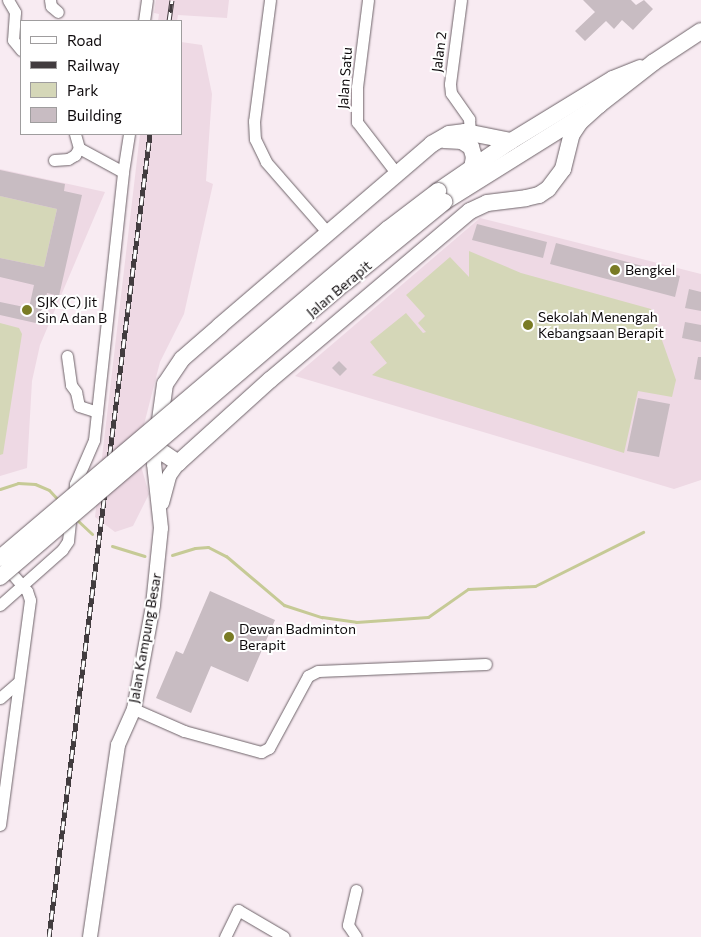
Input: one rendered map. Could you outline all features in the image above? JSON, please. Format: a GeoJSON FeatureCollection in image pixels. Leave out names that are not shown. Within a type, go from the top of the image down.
{"type":"FeatureCollection","features":[{"type":"Feature","properties":{"kind":"main road","name":"Jalan Berapit"},"geometry":{"type":"LineString","coordinates":[[0,577],[346,282],[441,197],[539,142],[599,105],[654,62],[701,31]]}},
{"type":"Feature","properties":{"kind":"main road"},"geometry":{"type":"LineString","coordinates":[[0,559],[381,236],[441,197],[472,168],[511,141],[616,77],[654,62]]}},
{"type":"Feature","properties":{"kind":"main road"},"geometry":{"type":"LineString","coordinates":[[511,141],[470,132],[449,134],[397,174],[205,339],[172,372],[165,384],[156,448],[178,463],[270,380],[470,211],[487,203],[539,195],[556,181],[563,169],[572,134],[580,122],[599,105]]}},
{"type":"Feature","properties":{"kind":"main road"},"geometry":{"type":"LineString","coordinates":[[440,140],[462,142],[471,147],[474,158],[472,168]]}},
{"type":"Feature","properties":{"kind":"main road"},"geometry":{"type":"LineString","coordinates":[[539,142],[553,144],[559,151],[563,169]]}},
{"type":"Feature","properties":{"kind":"street"},"geometry":{"type":"LineString","coordinates":[[8,0],[15,12],[13,40],[20,49]]}},
{"type":"Feature","properties":{"kind":"street"},"geometry":{"type":"LineString","coordinates":[[50,0],[50,6],[58,12]]}},
{"type":"Feature","properties":{"kind":"street"},"geometry":{"type":"LineString","coordinates":[[144,20],[147,0]]}},
{"type":"Feature","properties":{"kind":"street"},"geometry":{"type":"LineString","coordinates":[[270,0],[254,121],[255,138],[266,162],[328,233]]}},
{"type":"Feature","properties":{"kind":"street","name":"Jalan Satu"},"geometry":{"type":"LineString","coordinates":[[368,0],[357,87],[357,122],[397,174]]}},
{"type":"Feature","properties":{"kind":"street","name":"Jalan 2"},"geometry":{"type":"LineString","coordinates":[[461,0],[450,84],[451,93],[469,119],[470,132]]}},
{"type":"Feature","properties":{"kind":"street"},"geometry":{"type":"LineString","coordinates":[[75,135],[79,148],[123,172]]}},
{"type":"Feature","properties":{"kind":"street"},"geometry":{"type":"LineString","coordinates":[[0,605],[62,550],[68,541],[75,484],[94,440],[123,172],[129,135]]}},
{"type":"Feature","properties":{"kind":"street"},"geometry":{"type":"LineString","coordinates":[[54,160],[68,159],[79,148]]}},
{"type":"Feature","properties":{"kind":"street"},"geometry":{"type":"LineString","coordinates":[[67,356],[71,385],[76,392],[79,406],[97,412]]}},
{"type":"Feature","properties":{"kind":"street"},"geometry":{"type":"LineString","coordinates":[[156,448],[155,479],[161,515]]}},
{"type":"Feature","properties":{"kind":"street"},"geometry":{"type":"LineString","coordinates":[[161,515],[169,476],[178,463]]}},
{"type":"Feature","properties":{"kind":"street","name":"Jalan Kampung Besar"},"geometry":{"type":"LineString","coordinates":[[90,937],[118,745],[134,709],[153,605],[161,515]]}},
{"type":"Feature","properties":{"kind":"street"},"geometry":{"type":"LineString","coordinates":[[0,559],[27,590],[30,600],[17,683],[0,825]]}},
{"type":"Feature","properties":{"kind":"street"},"geometry":{"type":"LineString","coordinates":[[134,709],[184,731],[261,752],[269,748],[308,676],[318,671],[486,664]]}},
{"type":"Feature","properties":{"kind":"street"},"geometry":{"type":"LineString","coordinates":[[0,698],[17,683]]}},
{"type":"Feature","properties":{"kind":"street"},"geometry":{"type":"LineString","coordinates":[[356,890],[348,925],[356,937]]}},
{"type":"Feature","properties":{"kind":"street"},"geometry":{"type":"LineString","coordinates":[[225,937],[238,910],[284,937]]}},
{"type":"Feature","properties":{"kind":"shaded area"},"geometry":{"type":"Polygon","coordinates":[[[156,0],[229,0],[227,18],[178,15],[177,20],[158,20],[159,14],[154,13],[156,0]]]}},
{"type":"Feature","properties":{"kind":"shaded area"},"geometry":{"type":"Polygon","coordinates":[[[182,42],[202,45],[212,94],[206,181],[213,184],[184,314],[160,362],[137,452],[149,494],[133,526],[115,532],[95,517],[140,135],[182,135],[182,42]]]}},
{"type":"Feature","properties":{"kind":"shaded area","name":"SJK (C) Jit Sin A dan B"},"geometry":{"type":"Polygon","coordinates":[[[0,169],[105,192],[40,345],[32,381],[27,468],[0,476],[0,169]]]}},
{"type":"Feature","properties":{"kind":"shaded area","name":"Sekolah Menengah Kebangsaan Berapit"},"geometry":{"type":"Polygon","coordinates":[[[480,218],[701,274],[701,480],[674,489],[295,376],[480,218]]]}},
{"type":"Feature","properties":{"kind":"green space"},"geometry":{"type":"Polygon","coordinates":[[[0,196],[57,209],[44,267],[0,258],[0,196]]]}},
{"type":"Feature","properties":{"kind":"green space"},"geometry":{"type":"Polygon","coordinates":[[[469,251],[521,273],[651,309],[676,380],[672,397],[638,391],[624,453],[372,375],[387,363],[370,342],[406,313],[423,333],[426,332],[418,323],[425,316],[406,295],[450,257],[469,277],[469,251]]]}},
{"type":"Feature","properties":{"kind":"green space"},"geometry":{"type":"Polygon","coordinates":[[[0,323],[19,328],[22,334],[3,454],[0,455],[0,323]]]}},
{"type":"Feature","properties":{"kind":"building"},"geometry":{"type":"Polygon","coordinates":[[[583,0],[631,0],[636,5],[644,0],[653,9],[633,30],[622,20],[614,29],[606,21],[585,41],[575,31],[595,12],[583,0]]]}},
{"type":"Feature","properties":{"kind":"building"},"geometry":{"type":"Polygon","coordinates":[[[0,170],[65,184],[64,191],[82,195],[59,296],[47,293],[40,324],[0,315],[0,302],[29,308],[34,285],[0,277],[0,258],[44,267],[57,209],[0,196],[0,170]]]}},
{"type":"Feature","properties":{"kind":"building"},"geometry":{"type":"Polygon","coordinates":[[[477,224],[547,242],[543,258],[472,240],[477,224]]]}},
{"type":"Feature","properties":{"kind":"building","name":"Bengkel"},"geometry":{"type":"Polygon","coordinates":[[[556,243],[680,276],[675,297],[550,264],[556,243]]]}},
{"type":"Feature","properties":{"kind":"building"},"geometry":{"type":"Polygon","coordinates":[[[689,289],[701,292],[701,311],[685,308],[689,289]]]}},
{"type":"Feature","properties":{"kind":"building"},"geometry":{"type":"Polygon","coordinates":[[[685,322],[701,325],[701,342],[682,338],[685,322]]]}},
{"type":"Feature","properties":{"kind":"building"},"geometry":{"type":"Polygon","coordinates":[[[698,357],[701,357],[701,380],[694,379],[698,357]]]}},
{"type":"Feature","properties":{"kind":"building"},"geometry":{"type":"Polygon","coordinates":[[[339,361],[347,369],[340,376],[332,368],[339,361]]]}},
{"type":"Feature","properties":{"kind":"building"},"geometry":{"type":"Polygon","coordinates":[[[638,398],[670,404],[659,457],[627,451],[638,398]]]}},
{"type":"Feature","properties":{"kind":"building","name":"Dewan Badminton Berapit"},"geometry":{"type":"Polygon","coordinates":[[[210,591],[275,620],[248,682],[211,666],[191,713],[156,698],[176,651],[183,654],[210,591]]]}},
{"type":"Feature","properties":{"kind":"waterway"},"geometry":{"type":"LineString","coordinates":[[0,489],[18,483],[35,484],[49,490],[60,502]]}},
{"type":"Feature","properties":{"kind":"waterway"},"geometry":{"type":"LineString","coordinates":[[76,519],[92,534]]}},
{"type":"Feature","properties":{"kind":"waterway"},"geometry":{"type":"LineString","coordinates":[[172,555],[195,548],[208,547],[226,556],[284,605],[322,617],[356,622],[428,617],[468,589],[535,586],[643,532]]}},
{"type":"Feature","properties":{"kind":"waterway"},"geometry":{"type":"LineString","coordinates":[[112,546],[145,556]]}},
{"type":"Feature","properties":{"kind":"railway"},"geometry":{"type":"LineString","coordinates":[[169,20],[172,0]]}},
{"type":"Feature","properties":{"kind":"railway"},"geometry":{"type":"LineString","coordinates":[[49,937],[150,135]]}},
{"type":"Feature","properties":{"kind":"place","name":"Bengkel"},"geometry":{"type":"Point","coordinates":[615,270]}},
{"type":"Feature","properties":{"kind":"place","name":"SJK (C) Jit Sin A dan B"},"geometry":{"type":"Point","coordinates":[27,310]}},
{"type":"Feature","properties":{"kind":"place","name":"Sekolah Menengah Kebangsaan Berapit"},"geometry":{"type":"Point","coordinates":[528,325]}},
{"type":"Feature","properties":{"kind":"place","name":"Dewan Badminton Berapit"},"geometry":{"type":"Point","coordinates":[229,637]}}]}
